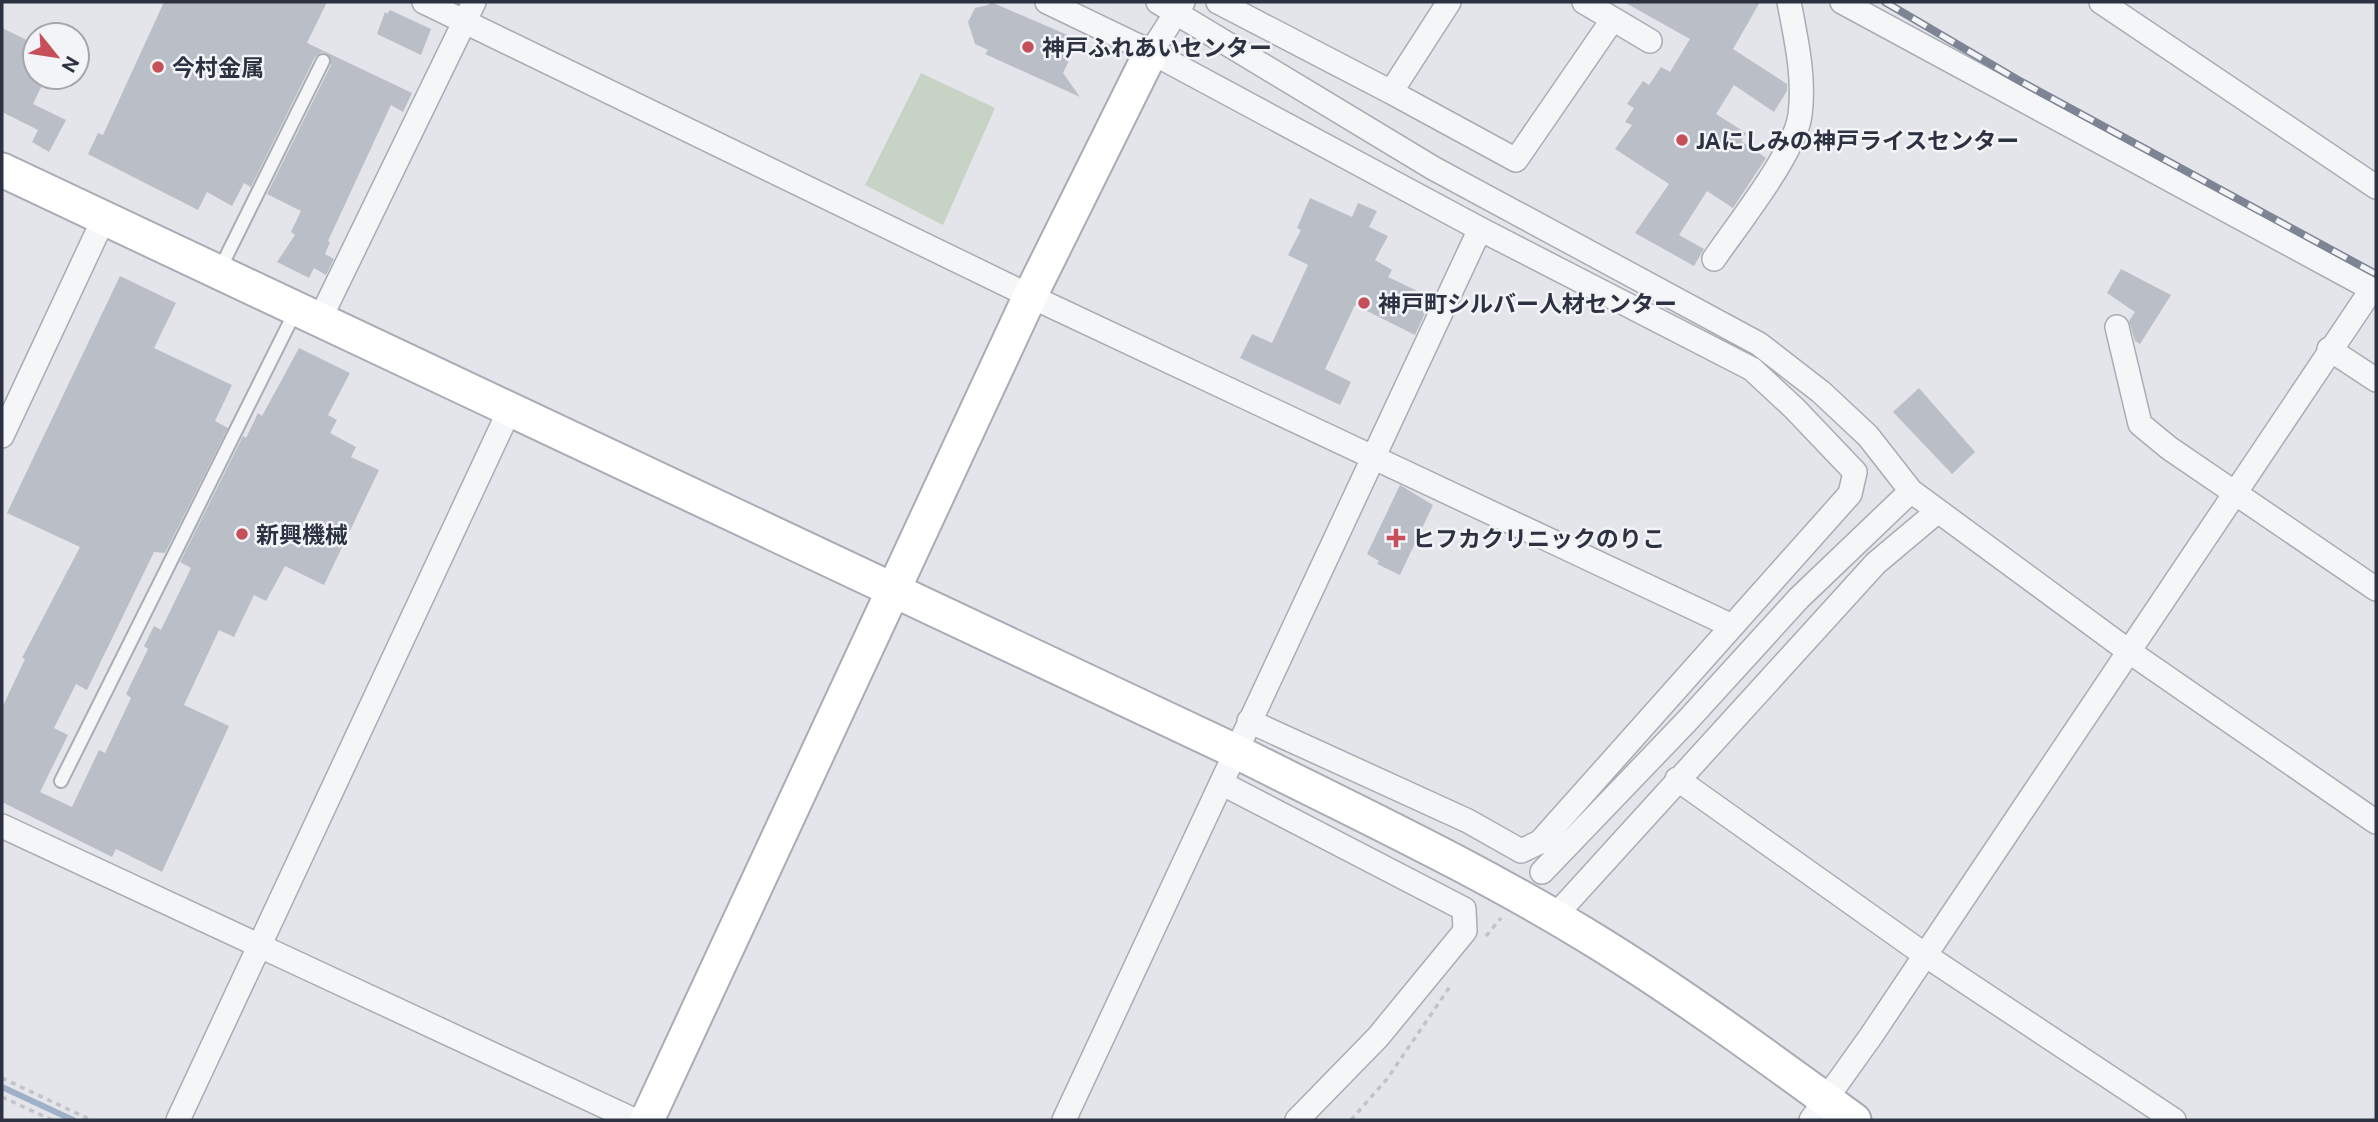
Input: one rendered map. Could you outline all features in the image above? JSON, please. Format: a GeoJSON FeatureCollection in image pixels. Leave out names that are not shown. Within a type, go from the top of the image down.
{"type":"FeatureCollection","features":[{"type":"Feature","properties":{"kind":"street"},"geometry":{"type":"LineString","coordinates":[[424,2],[469,12],[1030,296],[1732,626]]}},
{"type":"Feature","properties":{"kind":"street"},"geometry":{"type":"LineString","coordinates":[[1047,2],[1151,52],[1480,229],[1752,369],[1794,408],[1855,472],[1850,494],[1540,842],[1521,850],[1468,821],[1249,721]]}},
{"type":"Feature","properties":{"kind":"street"},"geometry":{"type":"LineString","coordinates":[[1218,2],[1516,160],[1613,19]]}},
{"type":"Feature","properties":{"kind":"street"},"geometry":{"type":"LineString","coordinates":[[1391,92],[1449,2]]}},
{"type":"Feature","properties":{"kind":"street"},"geometry":{"type":"LineString","coordinates":[[1584,2],[1650,41]]}},
{"type":"Feature","properties":{"kind":"street"},"geometry":{"type":"LineString","coordinates":[[1714,259],[1786,152],[1800,117],[1801,68],[1789,2]]}},
{"type":"Feature","properties":{"kind":"street"},"geometry":{"type":"LineString","coordinates":[[1818,1110],[2374,286],[1842,2]]}},
{"type":"Feature","properties":{"kind":"street"},"geometry":{"type":"LineString","coordinates":[[2101,2],[2131,10],[2376,187]]}},
{"type":"Feature","properties":{"kind":"street"},"geometry":{"type":"LineString","coordinates":[[647,1120],[1030,296],[1172,5],[1433,168],[1759,344],[1821,392],[1868,436],[1911,491],[1938,512],[2127,650],[2376,822]]}},
{"type":"Feature","properties":{"kind":"street"},"geometry":{"type":"LineString","coordinates":[[308,315],[469,12]]}},
{"type":"Feature","properties":{"kind":"street"},"geometry":{"type":"LineString","coordinates":[[2,170],[1237,752],[1427,845],[1554,917],[1675,992],[1818,1110],[1854,1120]]}},
{"type":"Feature","properties":{"kind":"street"},"geometry":{"type":"LineString","coordinates":[[2,436],[104,218]]}},
{"type":"Feature","properties":{"kind":"street"},"geometry":{"type":"LineString","coordinates":[[1064,1120],[1480,229]]}},
{"type":"Feature","properties":{"kind":"street"},"geometry":{"type":"LineString","coordinates":[[2117,327],[2140,424],[2233,492],[2376,589]]}},
{"type":"Feature","properties":{"kind":"street"},"geometry":{"type":"LineString","coordinates":[[2329,349],[2376,380]]}},
{"type":"Feature","properties":{"kind":"street"},"geometry":{"type":"LineString","coordinates":[[178,1120],[509,411]]}},
{"type":"Feature","properties":{"kind":"street"},"geometry":{"type":"LineString","coordinates":[[1542,872],[1686,722],[1799,598],[1911,491]]}},
{"type":"Feature","properties":{"kind":"street"},"geometry":{"type":"LineString","coordinates":[[1554,917],[1876,563],[1938,512]]}},
{"type":"Feature","properties":{"kind":"street"},"geometry":{"type":"LineString","coordinates":[[1677,779],[1925,955],[2174,1120]]}},
{"type":"Feature","properties":{"kind":"street"},"geometry":{"type":"LineString","coordinates":[[1223,784],[1464,909],[1465,931],[1378,1037],[1297,1120]]}},
{"type":"Feature","properties":{"kind":"street"},"geometry":{"type":"LineString","coordinates":[[2,826],[634,1120]]}},
{"type":"Feature","properties":{"kind":"lane"},"geometry":{"type":"LineString","coordinates":[[218,272],[323,61]]}},
{"type":"Feature","properties":{"kind":"lane"},"geometry":{"type":"LineString","coordinates":[[61,781],[308,315]]}},
{"type":"Feature","properties":{"kind":"path"},"geometry":{"type":"LineString","coordinates":[[1480,942],[1520,897]]}},
{"type":"Feature","properties":{"kind":"path"},"geometry":{"type":"LineString","coordinates":[[1351,1120],[1387,1079],[1452,984]]}},
{"type":"Feature","properties":{"kind":"path"},"geometry":{"type":"LineString","coordinates":[[2,1079],[91,1120]]}},
{"type":"Feature","properties":{"kind":"path"},"geometry":{"type":"LineString","coordinates":[[2,1097],[52,1120]]}},
{"type":"Feature","properties":{"kind":"green space"},"geometry":{"type":"Polygon","coordinates":[[[921,73],[995,108],[943,225],[865,185],[921,73]]]}},
{"type":"Feature","properties":{"kind":"building"},"geometry":{"type":"Polygon","coordinates":[[[164,2],[327,2],[307,43],[412,93],[403,112],[391,105],[328,241],[330,242],[325,254],[334,259],[326,275],[314,268],[309,278],[277,262],[295,235],[291,232],[301,211],[267,194],[331,65],[327,54],[322,52],[315,57],[251,187],[244,183],[232,206],[207,192],[198,210],[88,154],[98,133],[103,135],[164,2]]]}},
{"type":"Feature","properties":{"kind":"building","name":"神戸ふれあいセンター"},"geometry":{"type":"Polygon","coordinates":[[[991,2],[1079,40],[1063,73],[1080,97],[985,54],[988,50],[975,44],[968,22],[975,8],[991,2]]]}},
{"type":"Feature","properties":{"kind":"building"},"geometry":{"type":"Polygon","coordinates":[[[1624,2],[1760,2],[1733,49],[1787,84],[1787,91],[1774,112],[1734,85],[1716,114],[1746,133],[1741,141],[1766,158],[1733,208],[1707,191],[1679,235],[1704,249],[1694,266],[1635,233],[1669,184],[1615,149],[1632,125],[1625,122],[1634,108],[1627,104],[1643,81],[1649,85],[1661,67],[1670,72],[1690,39],[1624,2]]]}},
{"type":"Feature","properties":{"kind":"building"},"geometry":{"type":"Polygon","coordinates":[[[390,10],[431,29],[421,55],[377,34],[385,12],[387,14],[390,10]]]}},
{"type":"Feature","properties":{"kind":"building"},"geometry":{"type":"Polygon","coordinates":[[[2,28],[21,37],[21,91],[39,91],[33,104],[66,120],[49,152],[32,142],[38,130],[2,112],[2,28]]]}},
{"type":"Feature","properties":{"kind":"building","name":"神戸町シルバー人材センター"},"geometry":{"type":"Polygon","coordinates":[[[1310,198],[1352,217],[1358,203],[1377,211],[1369,227],[1388,236],[1375,260],[1392,270],[1388,277],[1432,298],[1415,335],[1355,305],[1325,369],[1351,382],[1340,405],[1240,358],[1252,334],[1272,343],[1308,265],[1288,255],[1301,230],[1297,228],[1310,198]]]}},
{"type":"Feature","properties":{"kind":"building"},"geometry":{"type":"Polygon","coordinates":[[[2121,269],[2171,295],[2140,344],[2135,341],[2129,321],[2135,312],[2107,293],[2121,269]]]}},
{"type":"Feature","properties":{"kind":"building"},"geometry":{"type":"Polygon","coordinates":[[[120,276],[176,303],[154,348],[232,385],[215,421],[228,428],[165,553],[154,552],[87,690],[76,684],[54,728],[68,735],[40,792],[72,807],[99,750],[105,753],[131,698],[126,694],[148,649],[144,646],[154,626],[161,630],[191,568],[180,562],[243,436],[246,438],[258,413],[262,416],[299,348],[350,373],[328,415],[337,420],[330,433],[356,447],[351,457],[379,470],[324,585],[285,566],[266,601],[254,595],[234,637],[219,630],[184,705],[229,726],[162,872],[116,849],[112,857],[2,802],[2,708],[25,659],[22,658],[80,547],[7,513],[120,276]]]}},
{"type":"Feature","properties":{"kind":"building"},"geometry":{"type":"Polygon","coordinates":[[[1919,388],[1975,452],[1952,474],[1893,412],[1919,388]]]}},
{"type":"Feature","properties":{"kind":"building","name":"ヒフカクリニックのりこ"},"geometry":{"type":"Polygon","coordinates":[[[1400,485],[1433,505],[1400,575],[1377,564],[1379,561],[1367,554],[1400,485]]]}},
{"type":"Feature","properties":{"kind":"waterway"},"geometry":{"type":"LineString","coordinates":[[2,1087],[73,1120]]}},
{"type":"Feature","properties":{"kind":"railway"},"geometry":{"type":"LineString","coordinates":[[1885,2],[2018,80],[2376,274]]}},
{"type":"Feature","properties":{"kind":"place","name":"神戸ふれあいセンター"},"geometry":{"type":"Point","coordinates":[1028,47]}},
{"type":"Feature","properties":{"kind":"place","name":"今村金属"},"geometry":{"type":"Point","coordinates":[158,67]}},
{"type":"Feature","properties":{"kind":"place","name":"JAにしみの神戸ライスセンター"},"geometry":{"type":"Point","coordinates":[1682,140]}},
{"type":"Feature","properties":{"kind":"place","name":"神戸町シルバー人材センター"},"geometry":{"type":"Point","coordinates":[1364,303]}},
{"type":"Feature","properties":{"kind":"place","name":"新興機械"},"geometry":{"type":"Point","coordinates":[242,534]}},
{"type":"Feature","properties":{"kind":"place","name":"ヒフカクリニックのりこ"},"geometry":{"type":"Point","coordinates":[1396,538]}}]}
